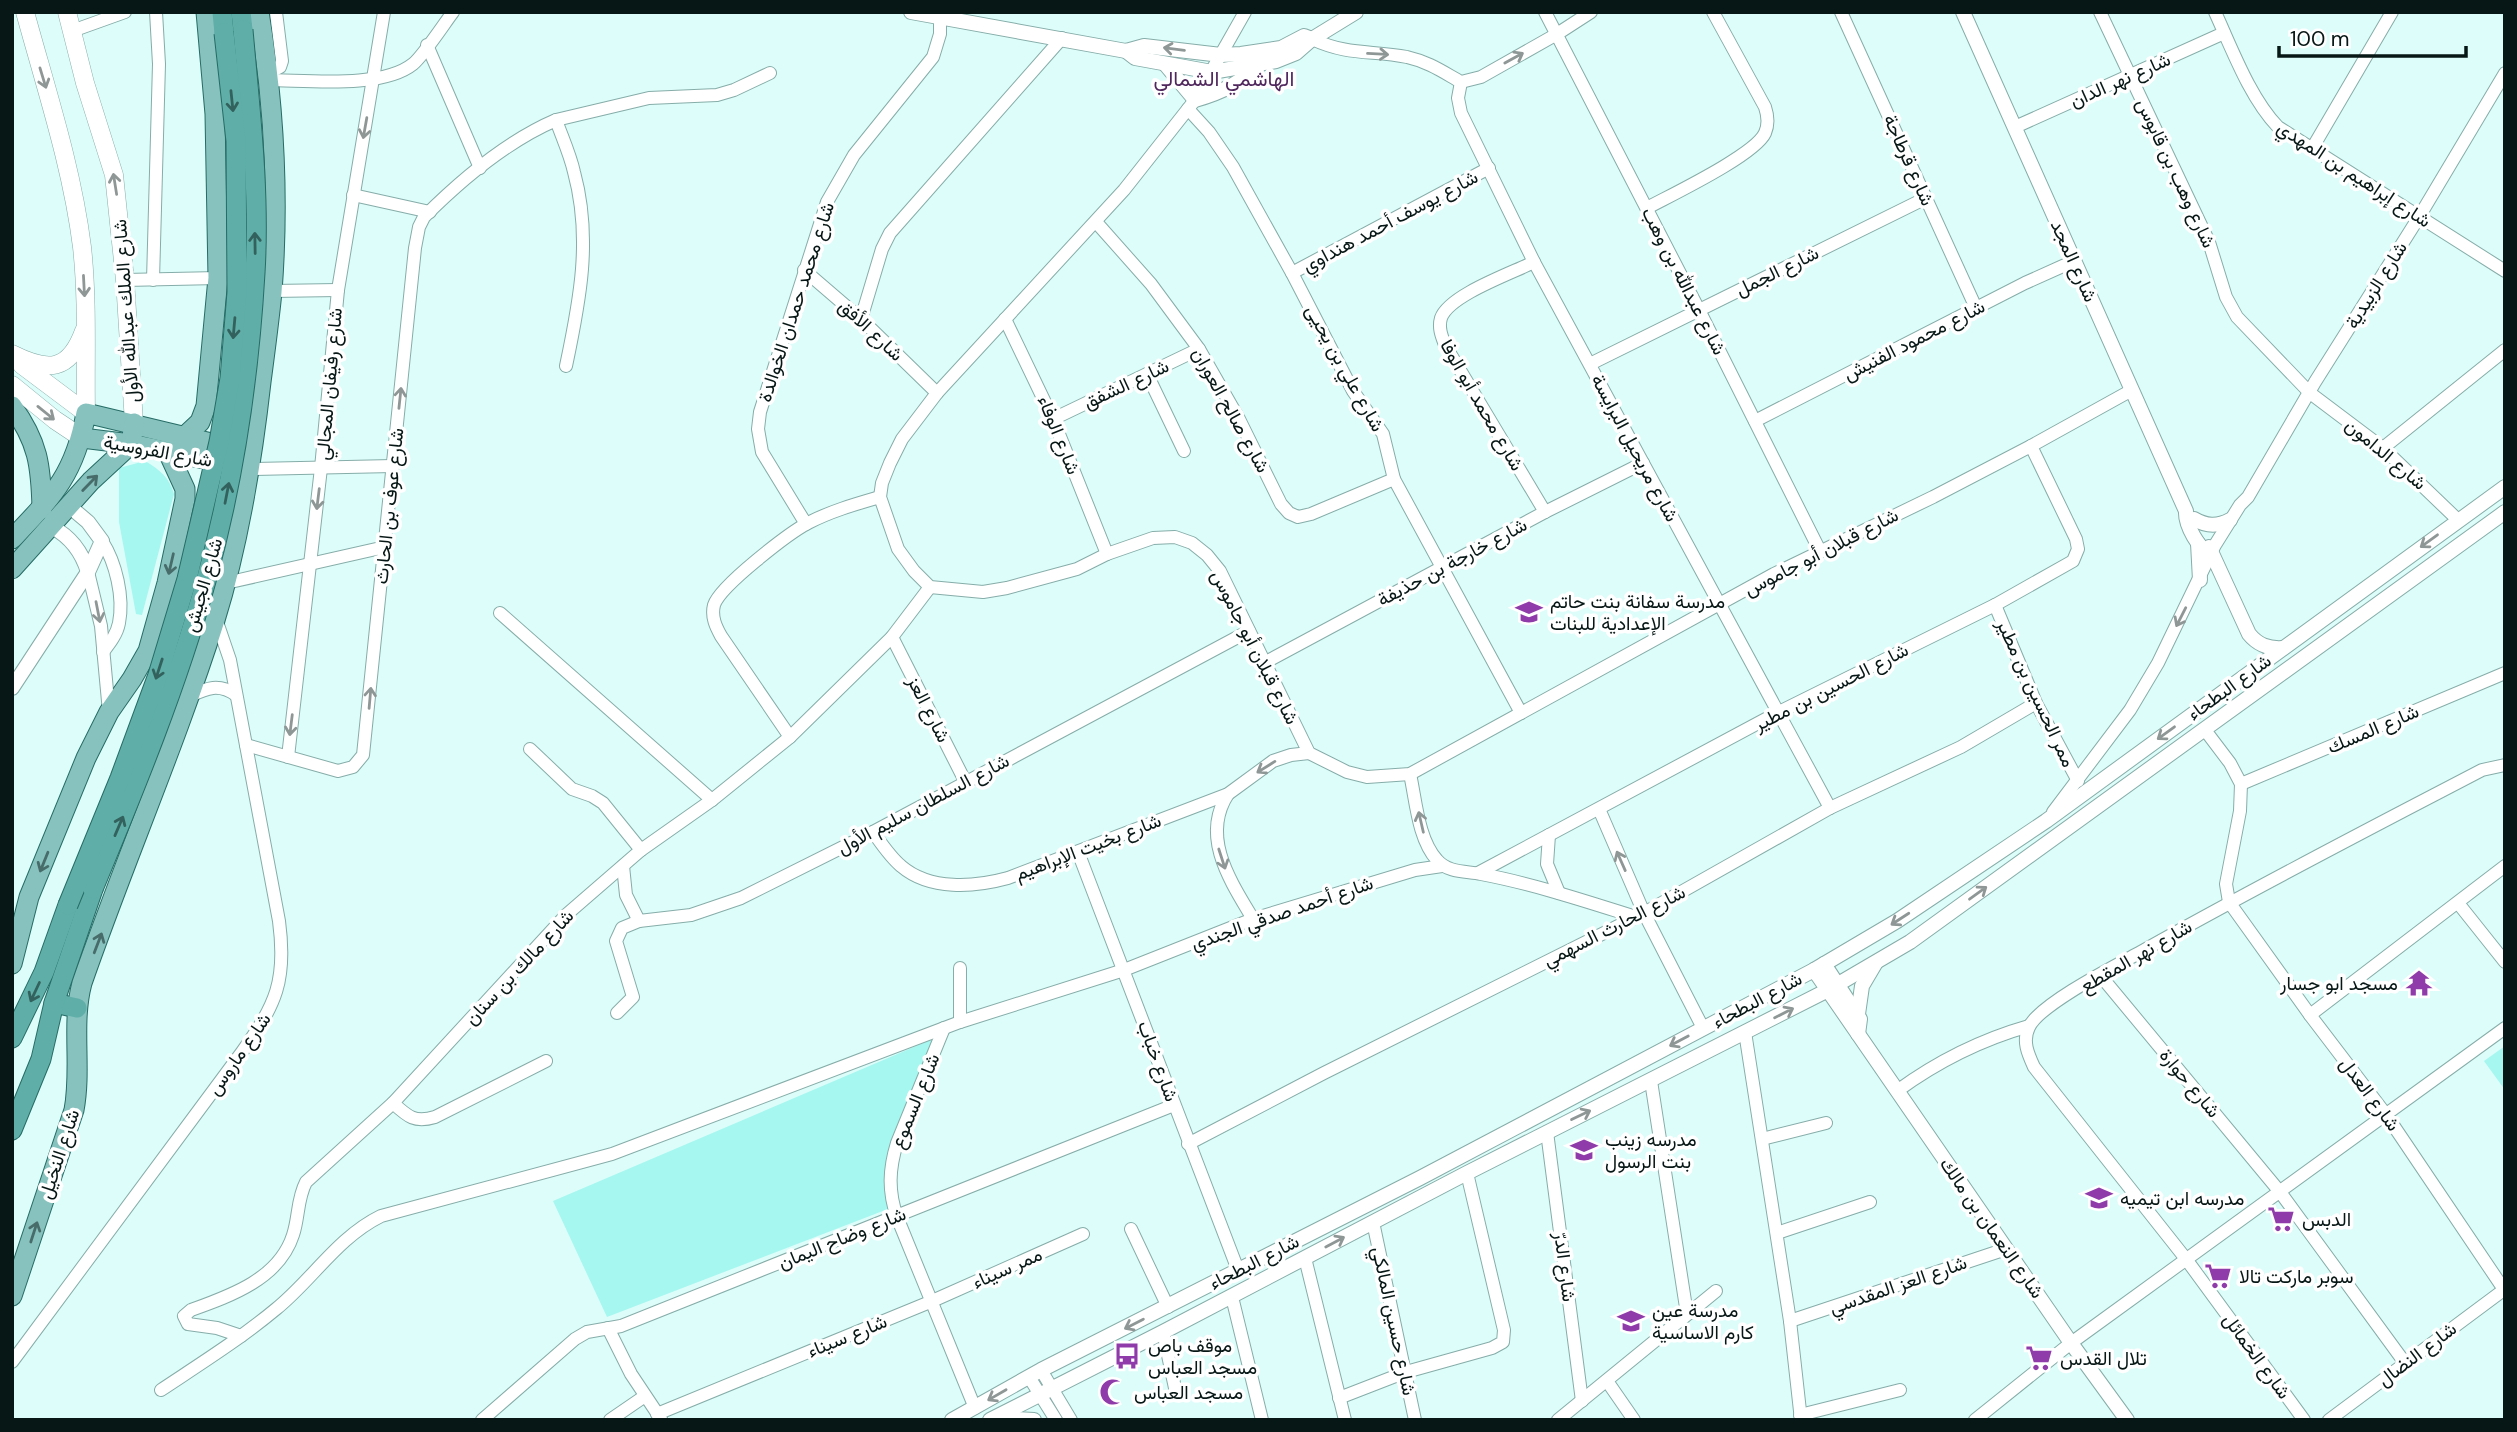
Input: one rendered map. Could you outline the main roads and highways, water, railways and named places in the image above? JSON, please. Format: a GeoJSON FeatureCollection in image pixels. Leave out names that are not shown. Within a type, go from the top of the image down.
{"type":"FeatureCollection","features":[{"type":"Feature","properties":{"kind":"highway","name":"شارع الجيش"},"geometry":{"type":"LineString","coordinates":[[222,12],[253,18]]}},
{"type":"Feature","properties":{"kind":"highway","name":"شارع الجيش"},"geometry":{"type":"LineString","coordinates":[[12,1130],[41,1059],[54,1003],[93,889],[136,784],[178,669],[206,581],[225,505],[240,429],[256,271],[253,18]]}},
{"type":"Feature","properties":{"kind":"highway","name":"شارع الجيش"},"geometry":{"type":"LineString","coordinates":[[12,1038],[44,972],[120,778],[158,675],[187,579],[219,442],[230,377],[238,255],[236,141],[253,18]]}},
{"type":"Feature","properties":{"kind":"highway"},"geometry":{"type":"LineString","coordinates":[[54,1003],[77,1007]]}},
{"type":"Feature","properties":{"kind":"main road","name":"شارع الملك عبدالله الأول"},"geometry":{"type":"LineString","coordinates":[[12,539],[42,509],[64,479],[82,438],[86,413],[86,324],[82,247],[54,117],[25,12]]}},
{"type":"Feature","properties":{"kind":"main road","name":"شارع الملك عبدالله الأول"},"geometry":{"type":"LineString","coordinates":[[67,12],[85,83],[114,175],[125,280],[134,423],[131,444]]}},
{"type":"Feature","properties":{"kind":"main road"},"geometry":{"type":"LineString","coordinates":[[184,437],[200,422],[206,407],[218,278],[215,114],[205,12]]}},
{"type":"Feature","properties":{"kind":"main road","name":"شارع النخيل"},"geometry":{"type":"LineString","coordinates":[[12,1296],[74,1110],[78,1083],[77,1007],[85,975],[190,696],[216,619],[252,461],[272,291],[274,183],[267,77],[253,18]]}},
{"type":"Feature","properties":{"kind":"main road"},"geometry":{"type":"LineString","coordinates":[[12,355],[29,363],[45,366],[61,364],[75,351],[86,324]]}},
{"type":"Feature","properties":{"kind":"main road","name":"شارع الفروسية"},"geometry":{"type":"LineString","coordinates":[[12,355],[86,413],[184,437],[252,461]]}},
{"type":"Feature","properties":{"kind":"main road","name":"شارع الفروسية"},"geometry":{"type":"LineString","coordinates":[[12,385],[82,438],[168,452],[252,461]]}},
{"type":"Feature","properties":{"kind":"main road"},"geometry":{"type":"LineString","coordinates":[[12,406],[30,434],[38,453],[42,509]]}},
{"type":"Feature","properties":{"kind":"main road"},"geometry":{"type":"LineString","coordinates":[[12,569],[91,481],[131,444]]}},
{"type":"Feature","properties":{"kind":"main road"},"geometry":{"type":"LineString","coordinates":[[12,964],[29,897],[86,758],[108,712],[144,659],[167,583],[185,499],[185,489],[168,452]]}},
{"type":"Feature","properties":{"kind":"place","name":"مدرسة سفانة بنت حاتم الإعدادية للبنات"},"geometry":{"type":"Point","coordinates":[1529,612]}},
{"type":"Feature","properties":{"kind":"place","name":"مسجد ابو جسار"},"geometry":{"type":"Point","coordinates":[2419,983]}},
{"type":"Feature","properties":{"kind":"place","name":"مدرسه زينب بنت الرسول"},"geometry":{"type":"Point","coordinates":[1584,1150]}},
{"type":"Feature","properties":{"kind":"place","name":"مدرسه ابن تيميه"},"geometry":{"type":"Point","coordinates":[2099,1198]}},
{"type":"Feature","properties":{"kind":"place","name":"الدبس"},"geometry":{"type":"Point","coordinates":[2281,1219]}},
{"type":"Feature","properties":{"kind":"place","name":"سوبر ماركت تالا"},"geometry":{"type":"Point","coordinates":[2218,1276]}},
{"type":"Feature","properties":{"kind":"place","name":"مدرسة عين كارم الاساسية"},"geometry":{"type":"Point","coordinates":[1631,1321]}},
{"type":"Feature","properties":{"kind":"place","name":"موقف باص مسجد العباس"},"geometry":{"type":"Point","coordinates":[1127,1356]}},
{"type":"Feature","properties":{"kind":"place","name":"تلال القدس"},"geometry":{"type":"Point","coordinates":[2039,1358]}},
{"type":"Feature","properties":{"kind":"place","name":"مسجد العباس"},"geometry":{"type":"Point","coordinates":[1113,1392]}},
{"type":"Feature","properties":{"kind":"district","name":"الهاشمي الشمالي"},"geometry":{"type":"Point","coordinates":[1224,79]}}]}
